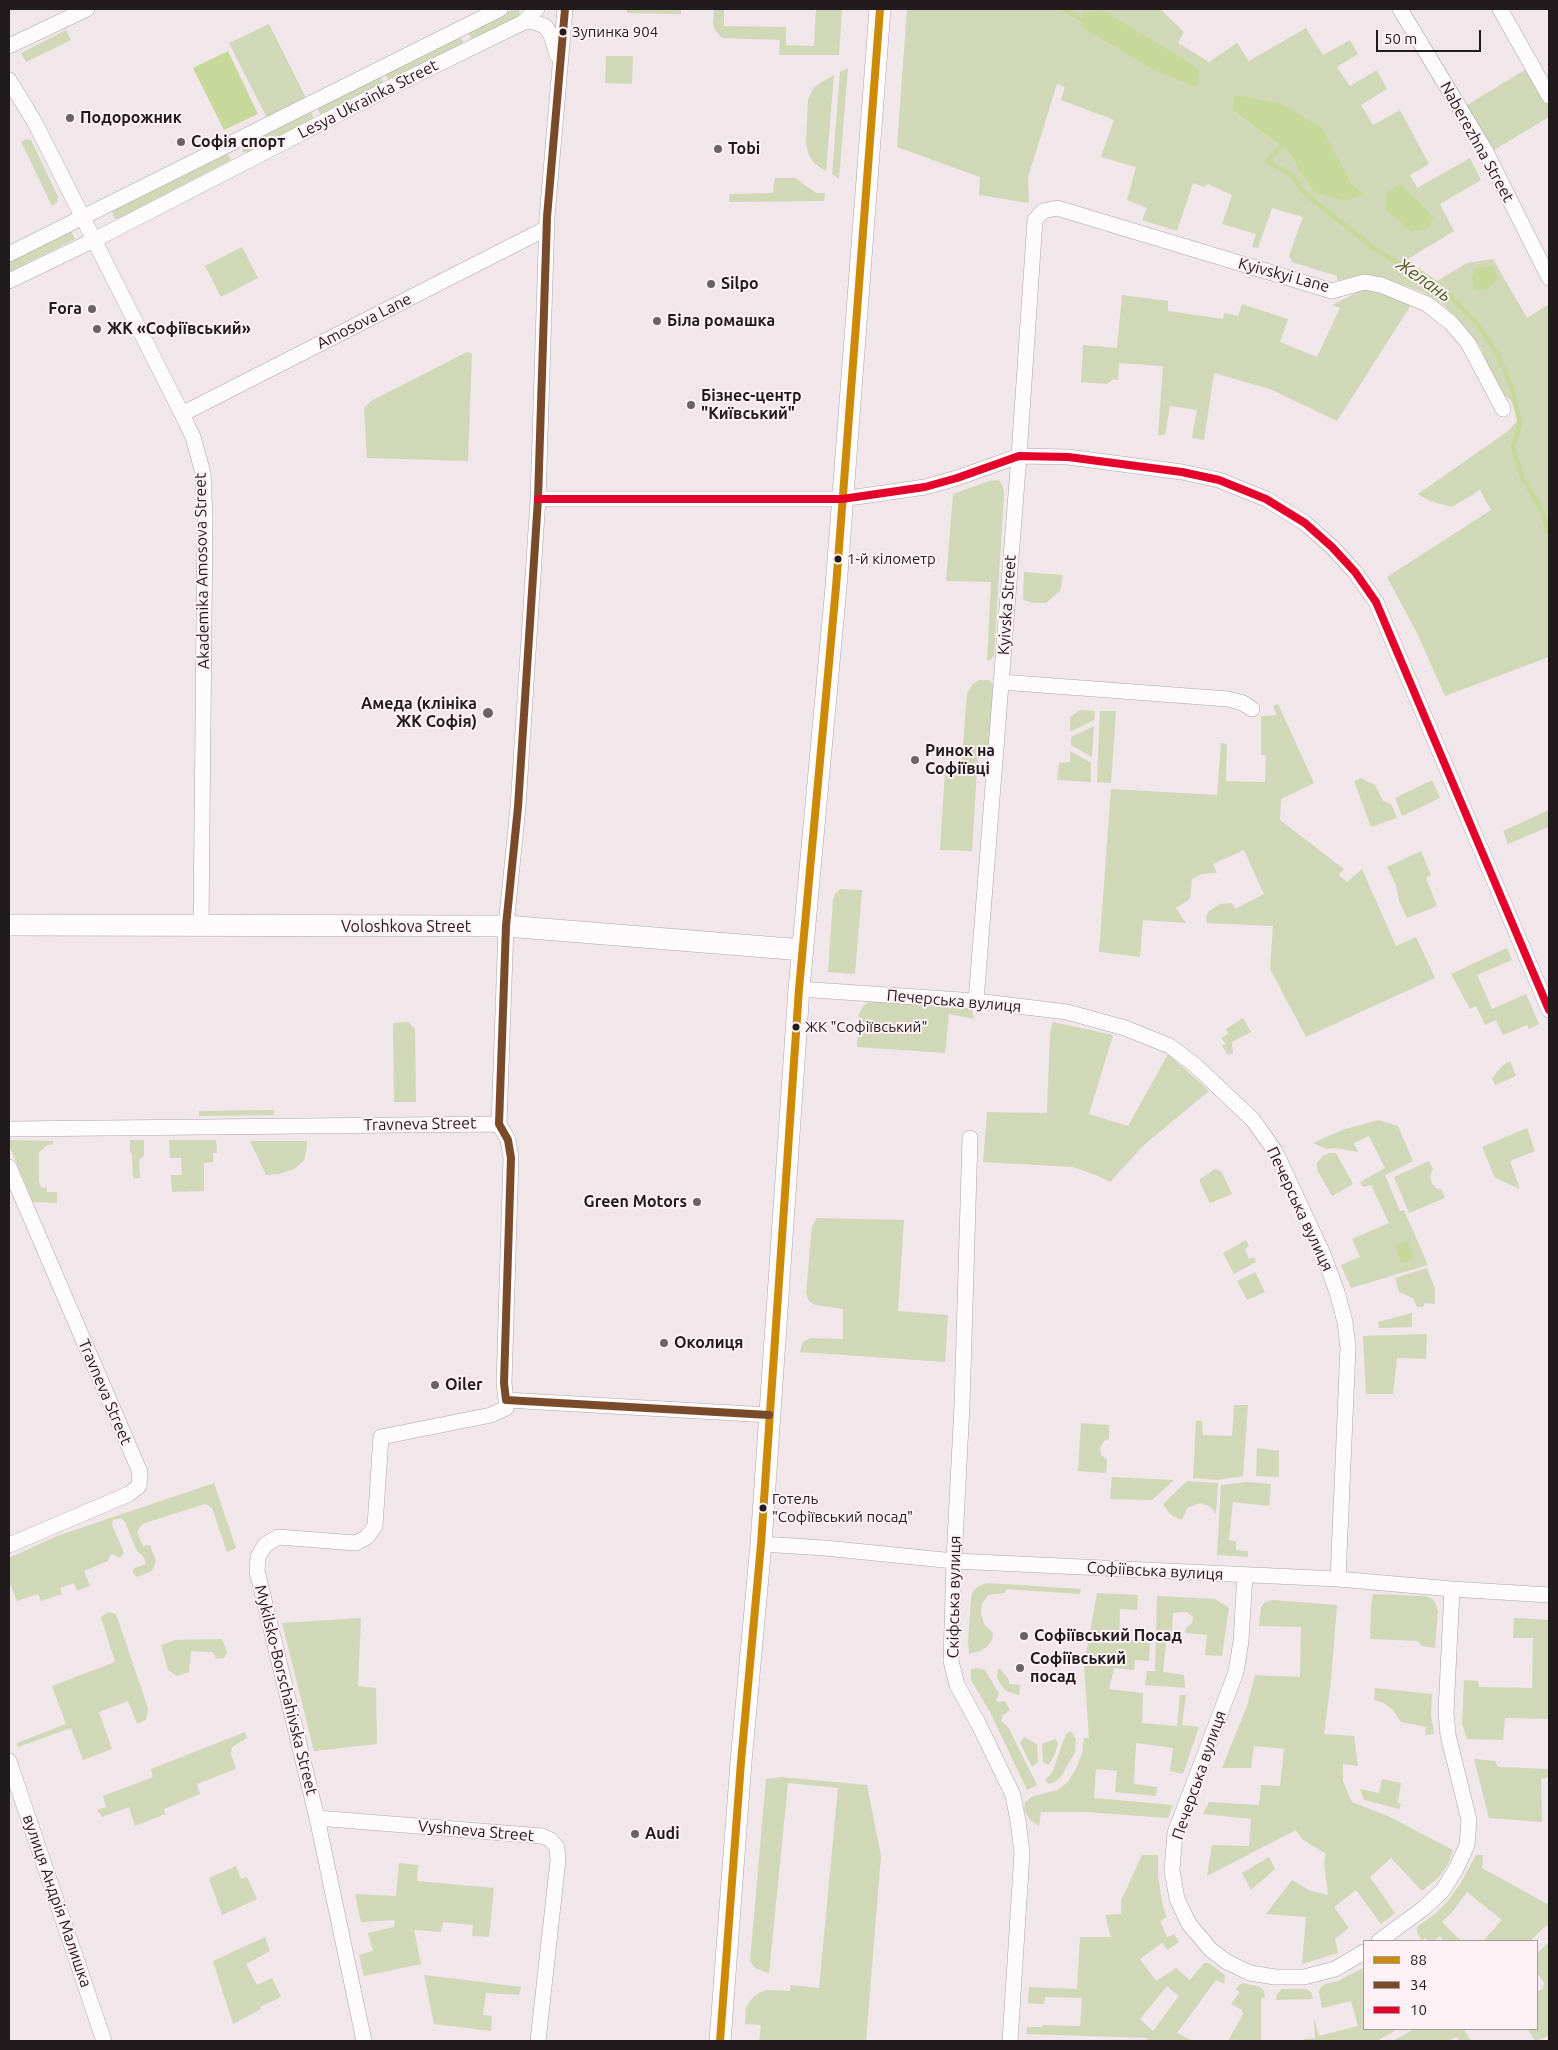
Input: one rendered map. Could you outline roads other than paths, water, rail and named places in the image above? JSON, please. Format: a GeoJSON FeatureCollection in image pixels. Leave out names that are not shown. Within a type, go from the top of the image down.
{"type":"FeatureCollection","features":[{"type":"Feature","properties":{"kind":"main road"},"geometry":{"type":"LineString","coordinates":[[720,2041],[740,1762],[760,1544],[803,950],[842,499],[880,9]]}},
{"type":"Feature","properties":{"kind":"main road","name":"Voloshkova Street"},"geometry":{"type":"LineString","coordinates":[[9,926],[506,926],[803,950]]}},
{"type":"Feature","properties":{"kind":"street"},"geometry":{"type":"LineString","coordinates":[[9,46],[87,9]]}},
{"type":"Feature","properties":{"kind":"street","name":"Lesya Ukrainka Street"},"geometry":{"type":"LineString","coordinates":[[9,254],[500,9]]}},
{"type":"Feature","properties":{"kind":"street","name":"Lesya Ukrainka Street"},"geometry":{"type":"LineString","coordinates":[[9,281],[94,240],[389,88],[537,9]]}},
{"type":"Feature","properties":{"kind":"street"},"geometry":{"type":"LineString","coordinates":[[499,1124],[506,926],[518,807],[538,499],[547,228],[565,9]]}},
{"type":"Feature","properties":{"kind":"street","name":"Naberezhna Street"},"geometry":{"type":"LineString","coordinates":[[1400,9],[1485,150],[1549,278]]}},
{"type":"Feature","properties":{"kind":"street"},"geometry":{"type":"LineString","coordinates":[[1500,9],[1549,96]]}},
{"type":"Feature","properties":{"kind":"street"},"geometry":{"type":"LineString","coordinates":[[523,16],[537,22],[548,30],[556,46],[559,69]]}},
{"type":"Feature","properties":{"kind":"street","name":"Akademika Amosova Street"},"geometry":{"type":"LineString","coordinates":[[9,80],[34,121],[193,436],[203,473],[205,518],[201,927]]}},
{"type":"Feature","properties":{"kind":"street"},"geometry":{"type":"LineString","coordinates":[[236,140],[234,146],[236,152],[245,161]]}},
{"type":"Feature","properties":{"kind":"street","name":"Kyivskyi Lane"},"geometry":{"type":"LineString","coordinates":[[1043,211],[1057,208],[1332,291],[1364,282],[1381,286],[1426,304],[1451,323],[1468,343],[1503,410]]}},
{"type":"Feature","properties":{"kind":"street","name":"Kyivska Street"},"geometry":{"type":"LineString","coordinates":[[976,1001],[1019,456],[1035,220],[1043,211]]}},
{"type":"Feature","properties":{"kind":"street","name":"Amosova Lane"},"geometry":{"type":"LineString","coordinates":[[182,414],[547,228]]}},
{"type":"Feature","properties":{"kind":"street"},"geometry":{"type":"LineString","coordinates":[[538,499],[842,499],[925,487],[1019,456],[1068,457],[1182,472],[1219,480],[1266,499],[1305,523],[1332,547],[1355,572],[1379,610],[1549,1010]]}},
{"type":"Feature","properties":{"kind":"street"},"geometry":{"type":"LineString","coordinates":[[1001,682],[1228,700],[1243,703],[1252,709]]}},
{"type":"Feature","properties":{"kind":"street","name":"Печерська вулиця"},"geometry":{"type":"LineString","coordinates":[[800,990],[976,1001],[1067,1012],[1125,1028],[1170,1046],[1196,1066],[1252,1120],[1275,1151],[1323,1254],[1338,1292],[1345,1322],[1348,1348],[1338,1579]]}},
{"type":"Feature","properties":{"kind":"street","name":"Travneva Street"},"geometry":{"type":"LineString","coordinates":[[9,1129],[499,1124],[508,1140],[511,1158],[504,1383],[506,1400]]}},
{"type":"Feature","properties":{"kind":"street","name":"Скіфська вулиця"},"geometry":{"type":"LineString","coordinates":[[970,1138],[962,1405],[951,1661],[957,1685],[1013,1795],[1022,1853],[1010,2041]]}},
{"type":"Feature","properties":{"kind":"street","name":"Travneva Street"},"geometry":{"type":"LineString","coordinates":[[9,1167],[140,1472],[138,1486],[129,1494],[9,1545]]}},
{"type":"Feature","properties":{"kind":"street"},"geometry":{"type":"LineString","coordinates":[[506,1400],[769,1415]]}},
{"type":"Feature","properties":{"kind":"street","name":"Mykilsko-Borschahivska Street"},"geometry":{"type":"LineString","coordinates":[[364,2041],[317,1818],[257,1570],[258,1557],[265,1545],[278,1537],[356,1543],[367,1537],[375,1526],[381,1437],[491,1415],[506,1408],[506,1400]]}},
{"type":"Feature","properties":{"kind":"street","name":"Софіївська вулиця"},"geometry":{"type":"LineString","coordinates":[[760,1544],[825,1548],[954,1561],[1338,1579],[1452,1590],[1549,1595]]}},
{"type":"Feature","properties":{"kind":"street","name":"Печерська вулиця"},"geometry":{"type":"LineString","coordinates":[[1245,1575],[1241,1641],[1236,1672],[1175,1834],[1172,1870],[1177,1899],[1189,1924],[1212,1950],[1227,1962],[1250,1973],[1275,1977],[1304,1977],[1335,1969],[1363,1953]]}},
{"type":"Feature","properties":{"kind":"street"},"geometry":{"type":"LineString","coordinates":[[1380,1940],[1424,1908],[1443,1890],[1456,1869],[1467,1845],[1469,1820],[1448,1735],[1446,1712],[1452,1590]]}},
{"type":"Feature","properties":{"kind":"street","name":"вулиця Андрія Малишка"},"geometry":{"type":"LineString","coordinates":[[9,1761],[104,2041]]}},
{"type":"Feature","properties":{"kind":"street","name":"Vyshneva Street"},"geometry":{"type":"LineString","coordinates":[[317,1818],[542,1836],[551,1840],[557,1848],[558,1860],[538,2041]]}},
{"type":"Feature","properties":{"kind":"waterway","name":"Желань"},"geometry":{"type":"LineString","coordinates":[[1063,9],[1086,22]]}},
{"type":"Feature","properties":{"kind":"waterway","name":"Желань"},"geometry":{"type":"LineString","coordinates":[[1284,143],[1267,161],[1293,176],[1304,193],[1371,246],[1396,262],[1419,272],[1449,295],[1478,325],[1498,355],[1511,386],[1520,423],[1513,447],[1522,477],[1544,515],[1547,532],[1549,533]]}},
{"type":"Feature","properties":{"kind":"place","name":"Зупинка 904"},"geometry":{"type":"Point","coordinates":[563,32]}},
{"type":"Feature","properties":{"kind":"place","name":"Подорожник"},"geometry":{"type":"Point","coordinates":[70,118]}},
{"type":"Feature","properties":{"kind":"place","name":"Софія спорт"},"geometry":{"type":"Point","coordinates":[181,142]}},
{"type":"Feature","properties":{"kind":"place","name":"Tobi"},"geometry":{"type":"Point","coordinates":[718,149]}},
{"type":"Feature","properties":{"kind":"place","name":"Silpo"},"geometry":{"type":"Point","coordinates":[711,284]}},
{"type":"Feature","properties":{"kind":"place","name":"Fora"},"geometry":{"type":"Point","coordinates":[92,309]}},
{"type":"Feature","properties":{"kind":"place","name":"Біла ромашка"},"geometry":{"type":"Point","coordinates":[657,321]}},
{"type":"Feature","properties":{"kind":"place","name":"ЖК «Софіївський»"},"geometry":{"type":"Point","coordinates":[97,329]}},
{"type":"Feature","properties":{"kind":"place","name":"Бізнес-центр \"Київський\""},"geometry":{"type":"Point","coordinates":[691,405]}},
{"type":"Feature","properties":{"kind":"place","name":"1-й кілометр"},"geometry":{"type":"Point","coordinates":[838,559]}},
{"type":"Feature","properties":{"kind":"place","name":"Амеда (клініка ЖК Софія)"},"geometry":{"type":"Point","coordinates":[488,713]}},
{"type":"Feature","properties":{"kind":"place","name":"Ринок на Софіївці"},"geometry":{"type":"Point","coordinates":[915,760]}},
{"type":"Feature","properties":{"kind":"place","name":"ЖК \"Софіївський\""},"geometry":{"type":"Point","coordinates":[796,1027]}},
{"type":"Feature","properties":{"kind":"place","name":"Green Motors"},"geometry":{"type":"Point","coordinates":[697,1202]}},
{"type":"Feature","properties":{"kind":"place","name":"Околиця"},"geometry":{"type":"Point","coordinates":[664,1343]}},
{"type":"Feature","properties":{"kind":"place","name":"Oiler"},"geometry":{"type":"Point","coordinates":[435,1385]}},
{"type":"Feature","properties":{"kind":"place","name":"Готель \"Софіївський посад\""},"geometry":{"type":"Point","coordinates":[763,1508]}},
{"type":"Feature","properties":{"kind":"place","name":"Софіївський Посад"},"geometry":{"type":"Point","coordinates":[1024,1636]}},
{"type":"Feature","properties":{"kind":"place","name":"Софіївський посад"},"geometry":{"type":"Point","coordinates":[1020,1668]}},
{"type":"Feature","properties":{"kind":"place","name":"Audi"},"geometry":{"type":"Point","coordinates":[635,1834]}}]}
